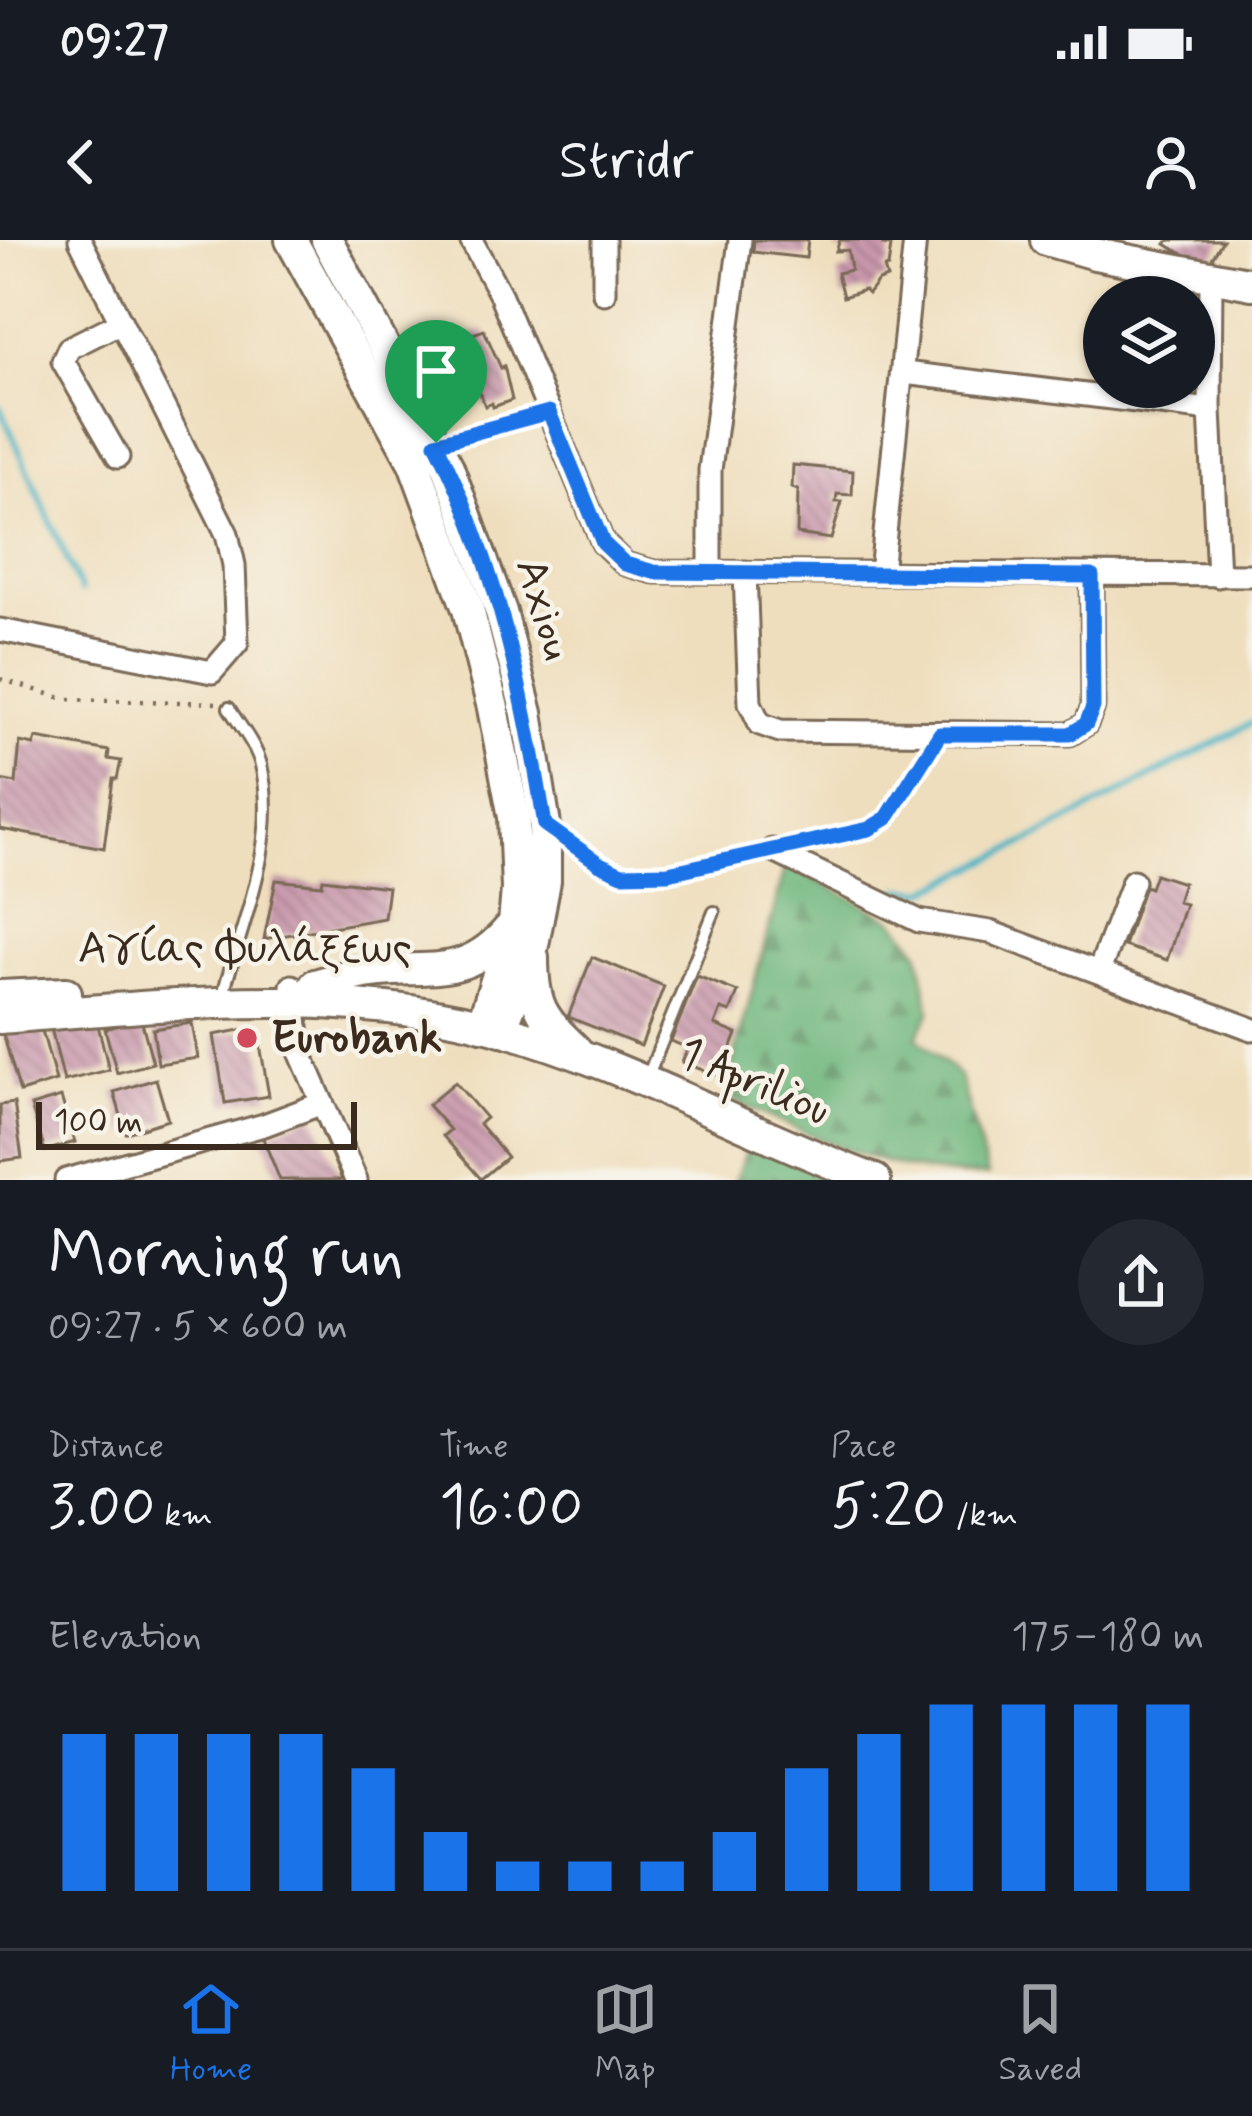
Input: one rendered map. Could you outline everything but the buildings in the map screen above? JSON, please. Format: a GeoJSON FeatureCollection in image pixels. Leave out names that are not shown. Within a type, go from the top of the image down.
{"type":"FeatureCollection","features":[{"type":"Feature","properties":{"kind":"street"},"geometry":{"type":"LineString","coordinates":[[0,629],[212,672],[237,643],[227,534],[80,240]]}},
{"type":"Feature","properties":{"kind":"street","name":"Axiou"},"geometry":{"type":"LineString","coordinates":[[291,240],[414,463],[468,608],[494,709],[514,817],[524,935]]}},
{"type":"Feature","properties":{"kind":"street","name":"Axiou"},"geometry":{"type":"LineString","coordinates":[[327,240],[436,443],[502,612],[527,712],[545,825],[545,881],[495,1018]]}},
{"type":"Feature","properties":{"kind":"street"},"geometry":{"type":"LineString","coordinates":[[471,240],[501,296],[603,543],[625,564],[654,572],[1252,575]]}},
{"type":"Feature","properties":{"kind":"street"},"geometry":{"type":"LineString","coordinates":[[604,240],[604,292]]}},
{"type":"Feature","properties":{"kind":"street"},"geometry":{"type":"LineString","coordinates":[[710,571],[710,470],[740,240]]}},
{"type":"Feature","properties":{"kind":"street"},"geometry":{"type":"LineString","coordinates":[[881,573],[915,240]]}},
{"type":"Feature","properties":{"kind":"street"},"geometry":{"type":"LineString","coordinates":[[1046,240],[1202,276]]}},
{"type":"Feature","properties":{"kind":"street"},"geometry":{"type":"LineString","coordinates":[[1215,279],[1252,284]]}},
{"type":"Feature","properties":{"kind":"street"},"geometry":{"type":"LineString","coordinates":[[118,457],[63,361],[68,348],[121,322]]}},
{"type":"Feature","properties":{"kind":"street"},"geometry":{"type":"LineString","coordinates":[[904,373],[1210,410],[1218,576]]}},
{"type":"Feature","properties":{"kind":"street"},"geometry":{"type":"LineString","coordinates":[[746,572],[751,704],[760,724],[780,731],[940,734],[1070,734],[1086,724],[1093,707],[1092,576]]}},
{"type":"Feature","properties":{"kind":"street"},"geometry":{"type":"LineString","coordinates":[[772,850],[919,921],[990,932],[1252,1029]]}},
{"type":"Feature","properties":{"kind":"street"},"geometry":{"type":"LineString","coordinates":[[1099,971],[1133,880]]}},
{"type":"Feature","properties":{"kind":"street"},"geometry":{"type":"LineString","coordinates":[[356,1180],[300,1052],[300,992],[380,971],[468,964],[524,935],[536,1004],[579,1056]]}},
{"type":"Feature","properties":{"kind":"street","name":"Αγίας Φυλάξεως"},"geometry":{"type":"LineString","coordinates":[[0,996],[225,987],[417,992],[495,1018]]}},
{"type":"Feature","properties":{"kind":"street","name":"Αγίας Φυλάξεως"},"geometry":{"type":"LineString","coordinates":[[0,1018],[300,992]]}},
{"type":"Feature","properties":{"kind":"street","name":"1 Apriliou"},"geometry":{"type":"LineString","coordinates":[[495,1018],[875,1180]]}},
{"type":"Feature","properties":{"kind":"street"},"geometry":{"type":"LineString","coordinates":[[66,1180],[264,1125],[320,1104]]}},
{"type":"Feature","properties":{"kind":"lane"},"geometry":{"type":"LineString","coordinates":[[225,987],[259,867],[265,826],[260,760],[229,707]]}},
{"type":"Feature","properties":{"kind":"lane"},"geometry":{"type":"LineString","coordinates":[[545,825],[622,874],[668,873],[869,829],[887,818],[940,734]]}},
{"type":"Feature","properties":{"kind":"lane"},"geometry":{"type":"LineString","coordinates":[[645,1084],[714,912]]}},
{"type":"Feature","properties":{"kind":"path"},"geometry":{"type":"LineString","coordinates":[[436,443],[549,412]]}},
{"type":"Feature","properties":{"kind":"path"},"geometry":{"type":"LineString","coordinates":[[0,679],[64,699],[196,700],[229,707]]}},
{"type":"Feature","properties":{"kind":"green space"},"geometry":{"type":"Polygon","coordinates":[[[786,865],[894,920],[919,951],[930,1012],[917,1037],[960,1077],[988,1175],[954,1175],[888,1163],[731,1100],[736,1088],[727,1084],[786,865]]]}},
{"type":"Feature","properties":{"kind":"green space"},"geometry":{"type":"Polygon","coordinates":[[[750,1142],[834,1180],[735,1180],[750,1142]]]}},
{"type":"Feature","properties":{"kind":"waterway"},"geometry":{"type":"LineString","coordinates":[[0,407],[81,591]]}},
{"type":"Feature","properties":{"kind":"waterway"},"geometry":{"type":"LineString","coordinates":[[900,889],[926,891],[1252,723]]}},
{"type":"Feature","properties":{"kind":"place","name":"Eurobank"},"geometry":{"type":"Point","coordinates":[247,1038]}},
{"type":"Feature","properties":{"kind":"route"},"geometry":{"type":"LineString","coordinates":[[549,412],[603,543],[625,564],[654,572],[1092,576],[1093,707],[1086,724],[1070,734],[940,734],[887,818],[869,829],[668,873],[622,874],[545,825],[527,712],[502,612],[436,443],[549,412]]}}]}
